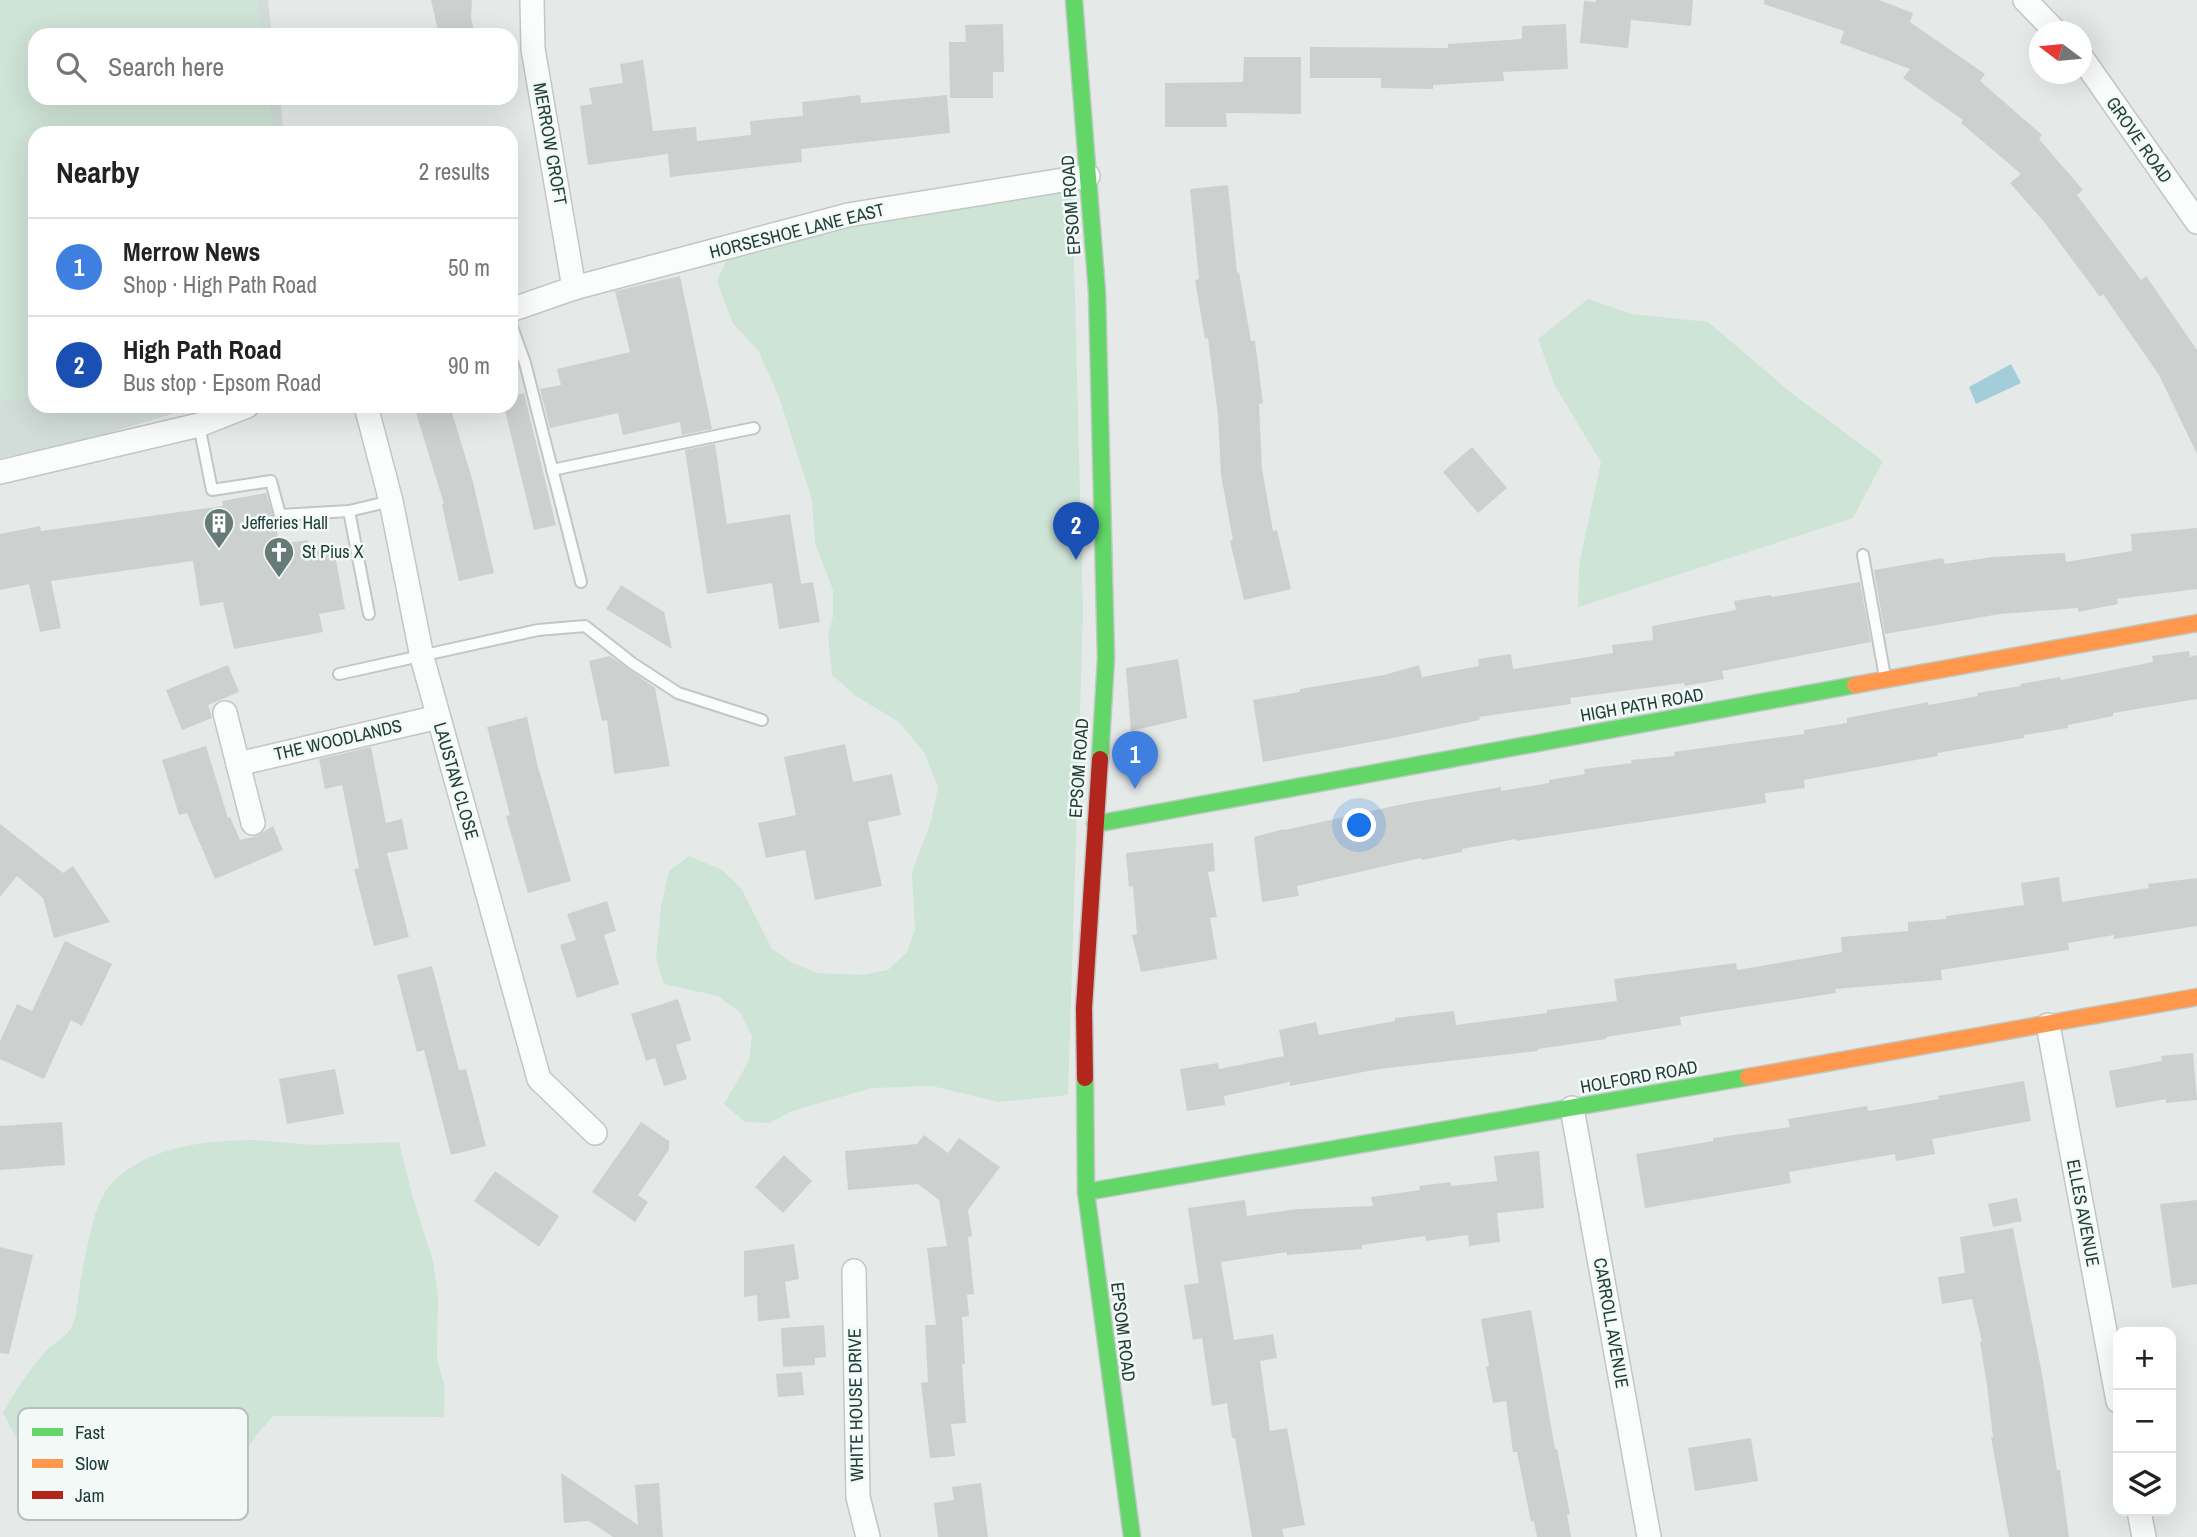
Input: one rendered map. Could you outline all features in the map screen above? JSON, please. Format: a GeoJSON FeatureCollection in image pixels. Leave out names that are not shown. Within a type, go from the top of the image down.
{"type":"FeatureCollection","features":[{"type":"Feature","properties":{"kind":"street","name":"MERROW CROFT"},"geometry":{"type":"LineString","coordinates":[[532,0],[533,49],[574,288]]}},
{"type":"Feature","properties":{"kind":"street","name":"EPSOM ROAD"},"geometry":{"type":"LineString","coordinates":[[1074,0],[1097,292],[1106,658],[1084,1009],[1086,1192],[1132,1537]]}},
{"type":"Feature","properties":{"kind":"street"},"geometry":{"type":"LineString","coordinates":[[2025,0],[2045,21]]}},
{"type":"Feature","properties":{"kind":"street","name":"GROVE ROAD"},"geometry":{"type":"LineString","coordinates":[[2092,74],[2197,222]]}},
{"type":"Feature","properties":{"kind":"street","name":"HORSESHOE LANE EAST"},"geometry":{"type":"LineString","coordinates":[[518,308],[574,288],[848,215],[1088,176]]}},
{"type":"Feature","properties":{"kind":"street"},"geometry":{"type":"LineString","coordinates":[[0,472],[199,425],[229,413]]}},
{"type":"Feature","properties":{"kind":"street","name":"LAUSTAN CLOSE"},"geometry":{"type":"LineString","coordinates":[[368,413],[391,501],[422,657],[539,1079],[595,1133]]}},
{"type":"Feature","properties":{"kind":"street","name":"HIGH PATH ROAD"},"geometry":{"type":"LineString","coordinates":[[1095,824],[2197,624]]}},
{"type":"Feature","properties":{"kind":"street"},"geometry":{"type":"LineString","coordinates":[[225,713],[253,822]]}},
{"type":"Feature","properties":{"kind":"street","name":"THE WOODLANDS"},"geometry":{"type":"LineString","coordinates":[[238,764],[438,717]]}},
{"type":"Feature","properties":{"kind":"street","name":"HOLFORD ROAD"},"geometry":{"type":"LineString","coordinates":[[1086,1192],[2197,997]]}},
{"type":"Feature","properties":{"kind":"street","name":"ELLES AVENUE"},"geometry":{"type":"LineString","coordinates":[[2048,1025],[2116,1390]]}},
{"type":"Feature","properties":{"kind":"street","name":"CARROLL AVENUE"},"geometry":{"type":"LineString","coordinates":[[1573,1108],[1649,1537]]}},
{"type":"Feature","properties":{"kind":"street","name":"WHITE HOUSE DRIVE"},"geometry":{"type":"LineString","coordinates":[[854,1271],[858,1497],[868,1537]]}},
{"type":"Feature","properties":{"kind":"street"},"geometry":{"type":"LineString","coordinates":[[2140,1516],[2144,1537]]}},
{"type":"Feature","properties":{"kind":"lane"},"geometry":{"type":"LineString","coordinates":[[518,344],[581,582]]}},
{"type":"Feature","properties":{"kind":"lane"},"geometry":{"type":"LineString","coordinates":[[199,425],[212,490],[271,481],[279,515],[349,511],[391,501]]}},
{"type":"Feature","properties":{"kind":"lane"},"geometry":{"type":"LineString","coordinates":[[552,470],[754,428]]}},
{"type":"Feature","properties":{"kind":"lane"},"geometry":{"type":"LineString","coordinates":[[349,511],[369,614]]}},
{"type":"Feature","properties":{"kind":"lane"},"geometry":{"type":"LineString","coordinates":[[1863,555],[1886,680]]}},
{"type":"Feature","properties":{"kind":"lane"},"geometry":{"type":"LineString","coordinates":[[339,674],[538,630],[585,626],[632,663],[678,693],[762,720]]}},
{"type":"Feature","properties":{"kind":"shaded area"},"geometry":{"type":"Polygon","coordinates":[[[0,0],[268,0],[271,28],[28,28],[28,105],[281,105],[283,126],[28,126],[28,413],[175,413],[78,442],[0,458],[0,0]]]}},
{"type":"Feature","properties":{"kind":"green space"},"geometry":{"type":"Polygon","coordinates":[[[0,0],[258,0],[261,28],[28,28],[28,105],[270,105],[272,126],[28,126],[28,397],[0,402],[0,0]]]}},
{"type":"Feature","properties":{"kind":"green space"},"geometry":{"type":"Polygon","coordinates":[[[1072,179],[1083,612],[1068,1095],[998,1102],[932,1086],[872,1088],[792,1111],[770,1123],[745,1122],[724,1104],[749,1061],[752,1036],[741,1013],[718,996],[664,984],[656,959],[661,906],[669,871],[689,856],[722,870],[741,888],[772,949],[793,963],[817,973],[862,975],[888,970],[907,952],[915,930],[912,872],[931,821],[938,787],[924,752],[899,722],[856,696],[832,675],[828,635],[833,616],[833,590],[815,543],[812,500],[779,397],[758,350],[733,324],[717,281],[733,246],[1072,179]]]}},
{"type":"Feature","properties":{"kind":"green space"},"geometry":{"type":"Polygon","coordinates":[[[1588,299],[1632,314],[1708,322],[1794,395],[1883,461],[1853,518],[1578,607],[1579,565],[1601,462],[1555,386],[1538,339],[1588,299]]]}},
{"type":"Feature","properties":{"kind":"green space"},"geometry":{"type":"Polygon","coordinates":[[[255,1140],[313,1145],[399,1142],[433,1261],[438,1295],[437,1359],[445,1388],[444,1417],[273,1416],[248,1448],[248,1408],[18,1408],[17,1439],[3,1413],[33,1366],[72,1326],[92,1224],[107,1189],[126,1171],[160,1153],[217,1142],[255,1140]]]}},
{"type":"Feature","properties":{"kind":"water"},"geometry":{"type":"Polygon","coordinates":[[[2011,364],[2021,383],[1976,404],[1969,387],[2011,364]]]}},
{"type":"Feature","properties":{"kind":"building"},"geometry":{"type":"Polygon","coordinates":[[[431,0],[472,0],[473,28],[437,28],[431,0]]]}},
{"type":"Feature","properties":{"kind":"building"},"geometry":{"type":"Polygon","coordinates":[[[1693,0],[1691,26],[1631,20],[1628,48],[1580,43],[1584,1],[1693,0]]]}},
{"type":"Feature","properties":{"kind":"building"},"geometry":{"type":"Polygon","coordinates":[[[1764,0],[1879,0],[1913,13],[1910,22],[1985,74],[1980,81],[2042,135],[2039,139],[2083,190],[2077,195],[2141,280],[2146,276],[2197,350],[2197,454],[2159,375],[2103,294],[2100,297],[2045,223],[2010,183],[2021,174],[1961,123],[1963,120],[1903,78],[1910,69],[1840,43],[1844,31],[1764,4],[1764,0]]]}},
{"type":"Feature","properties":{"kind":"building"},"geometry":{"type":"Polygon","coordinates":[[[1003,24],[1004,72],[993,72],[993,98],[950,98],[949,42],[966,42],[965,25],[1003,24]]]}},
{"type":"Feature","properties":{"kind":"building"},"geometry":{"type":"Polygon","coordinates":[[[1566,24],[1568,69],[1503,72],[1504,81],[1433,85],[1433,89],[1381,88],[1381,78],[1310,78],[1310,47],[1448,48],[1448,44],[1522,39],[1522,26],[1566,24]]]}},
{"type":"Feature","properties":{"kind":"building"},"geometry":{"type":"Polygon","coordinates":[[[1244,57],[1301,57],[1301,114],[1226,113],[1227,127],[1165,127],[1165,83],[1243,82],[1244,57]]]}},
{"type":"Feature","properties":{"kind":"building"},"geometry":{"type":"Polygon","coordinates":[[[643,60],[653,131],[696,127],[697,141],[751,135],[750,121],[803,116],[802,102],[860,95],[861,103],[947,95],[950,133],[801,149],[802,162],[670,177],[668,154],[588,165],[580,106],[592,104],[589,88],[623,83],[620,64],[643,60]]]}},
{"type":"Feature","properties":{"kind":"building"},"geometry":{"type":"Polygon","coordinates":[[[1228,185],[1237,273],[1239,272],[1251,341],[1255,341],[1263,403],[1259,404],[1262,469],[1273,531],[1277,530],[1291,589],[1244,600],[1230,541],[1233,540],[1221,475],[1218,416],[1208,338],[1205,339],[1195,280],[1199,279],[1190,189],[1228,185]]]}},
{"type":"Feature","properties":{"kind":"building"},"geometry":{"type":"Polygon","coordinates":[[[680,276],[712,429],[682,435],[680,422],[623,435],[618,413],[550,428],[540,389],[561,385],[557,369],[630,352],[615,291],[680,276]]]}},
{"type":"Feature","properties":{"kind":"building"},"geometry":{"type":"Polygon","coordinates":[[[524,393],[556,525],[534,530],[506,413],[518,413],[518,394],[524,393]]]}},
{"type":"Feature","properties":{"kind":"building"},"geometry":{"type":"Polygon","coordinates":[[[416,413],[452,413],[473,482],[494,573],[459,581],[442,505],[444,504],[416,413]]]}},
{"type":"Feature","properties":{"kind":"building"},"geometry":{"type":"Polygon","coordinates":[[[715,444],[727,524],[790,514],[801,584],[813,582],[820,622],[779,629],[772,583],[707,594],[685,450],[715,444]]]}},
{"type":"Feature","properties":{"kind":"building"},"geometry":{"type":"Polygon","coordinates":[[[1472,447],[1507,488],[1478,513],[1443,472],[1472,447]]]}},
{"type":"Feature","properties":{"kind":"building"},"geometry":{"type":"Polygon","coordinates":[[[266,493],[279,544],[308,540],[309,548],[333,544],[345,609],[319,614],[323,632],[234,649],[223,602],[200,606],[193,561],[51,581],[61,628],[40,632],[29,584],[0,590],[0,534],[40,526],[41,531],[223,506],[222,501],[266,493]]]}},
{"type":"Feature","properties":{"kind":"building"},"geometry":{"type":"Polygon","coordinates":[[[2197,528],[2197,589],[2117,599],[2118,604],[2078,612],[2078,608],[2000,614],[1885,634],[1874,570],[1943,558],[1945,564],[1992,557],[2065,553],[2066,562],[2132,551],[2131,534],[2197,528]]]}},
{"type":"Feature","properties":{"kind":"building"},"geometry":{"type":"Polygon","coordinates":[[[1860,582],[1871,642],[1722,671],[1724,679],[1685,686],[1684,683],[1570,698],[1571,704],[1479,717],[1480,720],[1263,762],[1253,700],[1384,675],[1419,665],[1422,677],[1479,666],[1478,659],[1511,654],[1513,669],[1613,653],[1612,645],[1653,640],[1652,626],[1736,610],[1734,601],[1860,582]]]}},
{"type":"Feature","properties":{"kind":"building"},"geometry":{"type":"Polygon","coordinates":[[[621,585],[664,612],[672,649],[606,609],[621,585]]]}},
{"type":"Feature","properties":{"kind":"building"},"geometry":{"type":"Polygon","coordinates":[[[2189,651],[2190,657],[2197,655],[2197,699],[2113,713],[2113,716],[2068,725],[2068,728],[1937,753],[1938,756],[1804,780],[1805,788],[1765,793],[1766,803],[1462,849],[1462,852],[1422,860],[1421,858],[1297,886],[1299,896],[1262,902],[1254,837],[1403,804],[1501,787],[1501,791],[1549,783],[1549,780],[1585,774],[1584,769],[1632,763],[1631,760],[1675,756],[1674,752],[1804,734],[1804,730],[1847,723],[1847,718],[1928,702],[1929,705],[1978,696],[1977,693],[2021,686],[2020,684],[2060,677],[2061,680],[2153,662],[2152,656],[2189,651]]]}},
{"type":"Feature","properties":{"kind":"building"},"geometry":{"type":"Polygon","coordinates":[[[610,656],[655,688],[670,766],[614,774],[607,720],[602,721],[589,661],[610,656]]]}},
{"type":"Feature","properties":{"kind":"building"},"geometry":{"type":"Polygon","coordinates":[[[1178,659],[1187,718],[1131,731],[1126,668],[1178,659]]]}},
{"type":"Feature","properties":{"kind":"building"},"geometry":{"type":"Polygon","coordinates":[[[228,665],[239,692],[208,705],[212,718],[182,730],[166,690],[228,665]]]}},
{"type":"Feature","properties":{"kind":"building"},"geometry":{"type":"Polygon","coordinates":[[[527,717],[538,767],[571,881],[528,893],[506,816],[510,815],[487,727],[527,717]]]}},
{"type":"Feature","properties":{"kind":"building"},"geometry":{"type":"Polygon","coordinates":[[[845,744],[853,782],[892,774],[901,815],[868,822],[882,886],[815,900],[805,850],[766,858],[758,823],[796,815],[784,757],[845,744]]]}},
{"type":"Feature","properties":{"kind":"building"},"geometry":{"type":"Polygon","coordinates":[[[206,746],[228,818],[230,817],[240,840],[257,836],[273,826],[283,850],[215,879],[187,813],[179,815],[162,760],[206,746]]]}},
{"type":"Feature","properties":{"kind":"building"},"geometry":{"type":"Polygon","coordinates":[[[371,747],[386,823],[402,819],[408,849],[387,853],[409,937],[374,946],[354,869],[359,868],[342,785],[325,789],[319,759],[371,747]]]}},
{"type":"Feature","properties":{"kind":"building"},"geometry":{"type":"Polygon","coordinates":[[[0,824],[63,873],[73,866],[110,922],[54,938],[43,898],[17,876],[0,897],[0,824]]]}},
{"type":"Feature","properties":{"kind":"building"},"geometry":{"type":"Polygon","coordinates":[[[1213,843],[1215,871],[1208,872],[1217,917],[1210,918],[1217,959],[1141,972],[1132,935],[1137,934],[1133,886],[1129,887],[1126,853],[1213,843]]]}},
{"type":"Feature","properties":{"kind":"building"},"geometry":{"type":"Polygon","coordinates":[[[2059,877],[2062,902],[2149,888],[2148,884],[2197,878],[2197,926],[2068,943],[2069,950],[1941,970],[1942,980],[1835,989],[1836,993],[1680,1017],[1681,1025],[1538,1051],[1379,1069],[1290,1086],[1290,1082],[1224,1096],[1225,1105],[1187,1111],[1180,1069],[1218,1063],[1219,1069],[1284,1056],[1279,1030],[1316,1022],[1319,1035],[1395,1021],[1395,1018],[1454,1011],[1456,1025],[1617,1001],[1614,979],[1736,963],[1737,970],[1842,952],[1841,937],[1908,931],[1908,922],[1946,919],[1946,916],[2024,905],[2021,883],[2059,877]]]}},
{"type":"Feature","properties":{"kind":"building"},"geometry":{"type":"Polygon","coordinates":[[[607,901],[616,931],[604,935],[619,984],[577,998],[560,945],[576,940],[567,914],[607,901]]]}},
{"type":"Feature","properties":{"kind":"building"},"geometry":{"type":"Polygon","coordinates":[[[65,941],[112,964],[82,1026],[71,1020],[44,1079],[0,1059],[0,1041],[17,1004],[32,1011],[65,941]]]}},
{"type":"Feature","properties":{"kind":"building"},"geometry":{"type":"Polygon","coordinates":[[[432,966],[459,1070],[466,1069],[486,1146],[451,1155],[424,1050],[417,1052],[397,975],[432,966]]]}},
{"type":"Feature","properties":{"kind":"building"},"geometry":{"type":"Polygon","coordinates":[[[678,999],[691,1040],[676,1045],[687,1079],[664,1086],[655,1058],[646,1061],[631,1014],[678,999]]]}},
{"type":"Feature","properties":{"kind":"building"},"geometry":{"type":"Polygon","coordinates":[[[2193,1053],[2197,1100],[2166,1103],[2166,1099],[2116,1108],[2109,1071],[2162,1061],[2161,1056],[2193,1053]]]}},
{"type":"Feature","properties":{"kind":"building"},"geometry":{"type":"Polygon","coordinates":[[[335,1069],[344,1114],[287,1124],[279,1079],[335,1069]]]}},
{"type":"Feature","properties":{"kind":"building"},"geometry":{"type":"Polygon","coordinates":[[[2024,1081],[2031,1121],[1932,1139],[1935,1154],[1896,1161],[1895,1154],[1789,1172],[1791,1183],[1645,1208],[1636,1154],[1713,1141],[1713,1138],[1790,1127],[1788,1119],[1867,1106],[1868,1111],[2024,1081]]]}},
{"type":"Feature","properties":{"kind":"building"},"geometry":{"type":"Polygon","coordinates":[[[62,1122],[65,1165],[0,1170],[0,1126],[62,1122]]]}},
{"type":"Feature","properties":{"kind":"building"},"geometry":{"type":"Polygon","coordinates":[[[641,1122],[669,1141],[669,1150],[638,1195],[648,1202],[635,1222],[592,1192],[641,1122]]]}},
{"type":"Feature","properties":{"kind":"building"},"geometry":{"type":"Polygon","coordinates":[[[924,1135],[948,1153],[959,1138],[1000,1167],[968,1210],[972,1236],[968,1237],[974,1294],[967,1295],[969,1316],[962,1317],[966,1423],[951,1424],[955,1456],[930,1458],[921,1383],[928,1382],[925,1325],[936,1325],[927,1248],[947,1246],[939,1200],[918,1184],[848,1190],[845,1151],[917,1144],[924,1135]]]}},
{"type":"Feature","properties":{"kind":"building"},"geometry":{"type":"Polygon","coordinates":[[[1539,1151],[1544,1208],[1497,1213],[1500,1242],[1469,1246],[1468,1235],[1426,1241],[1425,1236],[1362,1245],[1362,1249],[1287,1255],[1287,1252],[1221,1262],[1234,1340],[1273,1334],[1277,1358],[1260,1361],[1270,1431],[1287,1428],[1305,1525],[1282,1529],[1284,1537],[1252,1537],[1227,1403],[1212,1406],[1202,1338],[1193,1340],[1184,1285],[1199,1283],[1188,1208],[1245,1200],[1247,1216],[1298,1209],[1373,1206],[1371,1197],[1420,1190],[1419,1186],[1497,1181],[1494,1156],[1539,1151]]]}},
{"type":"Feature","properties":{"kind":"building"},"geometry":{"type":"Polygon","coordinates":[[[784,1155],[812,1181],[783,1213],[755,1187],[784,1155]]]}},
{"type":"Feature","properties":{"kind":"building"},"geometry":{"type":"Polygon","coordinates":[[[495,1171],[559,1216],[539,1247],[474,1201],[495,1171]]]}},
{"type":"Feature","properties":{"kind":"building"},"geometry":{"type":"Polygon","coordinates":[[[2017,1198],[2022,1221],[1993,1227],[1988,1204],[2017,1198]]]}},
{"type":"Feature","properties":{"kind":"building"},"geometry":{"type":"Polygon","coordinates":[[[2197,1200],[2197,1284],[2172,1288],[2160,1204],[2197,1200]]]}},
{"type":"Feature","properties":{"kind":"building"},"geometry":{"type":"Polygon","coordinates":[[[2013,1228],[2042,1374],[2057,1470],[2060,1470],[2069,1537],[2009,1537],[1991,1437],[1982,1342],[1972,1299],[1942,1304],[1938,1277],[1965,1273],[1960,1237],[2013,1228]]]}},
{"type":"Feature","properties":{"kind":"building"},"geometry":{"type":"Polygon","coordinates":[[[794,1244],[799,1279],[785,1282],[790,1318],[758,1321],[757,1295],[744,1297],[744,1251],[794,1244]]]}},
{"type":"Feature","properties":{"kind":"building"},"geometry":{"type":"Polygon","coordinates":[[[0,1247],[33,1255],[9,1354],[0,1353],[0,1247]]]}},
{"type":"Feature","properties":{"kind":"building"},"geometry":{"type":"Polygon","coordinates":[[[1531,1310],[1555,1449],[1570,1514],[1567,1515],[1571,1537],[1537,1537],[1534,1521],[1531,1522],[1517,1452],[1513,1452],[1506,1401],[1493,1403],[1486,1367],[1489,1366],[1481,1319],[1531,1310]]]}},
{"type":"Feature","properties":{"kind":"building"},"geometry":{"type":"Polygon","coordinates":[[[824,1325],[826,1357],[815,1358],[815,1365],[783,1367],[781,1328],[824,1325]]]}},
{"type":"Feature","properties":{"kind":"building"},"geometry":{"type":"Polygon","coordinates":[[[802,1372],[804,1395],[778,1397],[776,1374],[802,1372]]]}},
{"type":"Feature","properties":{"kind":"building"},"geometry":{"type":"Polygon","coordinates":[[[1751,1438],[1758,1481],[1695,1491],[1688,1448],[1751,1438]]]}},
{"type":"Feature","properties":{"kind":"building"},"geometry":{"type":"Polygon","coordinates":[[[561,1473],[638,1525],[635,1485],[659,1483],[663,1537],[613,1537],[589,1521],[564,1523],[561,1473]]]}},
{"type":"Feature","properties":{"kind":"building"},"geometry":{"type":"Polygon","coordinates":[[[981,1483],[988,1537],[938,1537],[934,1503],[954,1500],[952,1487],[981,1483]]]}},
{"type":"Feature","properties":{"kind":"traffic: fast"},"geometry":{"type":"LineString","coordinates":[[1074,0],[1097,292],[1106,658],[1100,759]]}},
{"type":"Feature","properties":{"kind":"traffic: fast"},"geometry":{"type":"LineString","coordinates":[[1095,824],[1855,685]]}},
{"type":"Feature","properties":{"kind":"traffic: fast"},"geometry":{"type":"LineString","coordinates":[[1086,1192],[1748,1077]]}},
{"type":"Feature","properties":{"kind":"traffic: fast"},"geometry":{"type":"LineString","coordinates":[[1085,1078],[1086,1192],[1132,1537]]}},
{"type":"Feature","properties":{"kind":"traffic: slow"},"geometry":{"type":"LineString","coordinates":[[1855,685],[2197,623]]}},
{"type":"Feature","properties":{"kind":"traffic: slow"},"geometry":{"type":"LineString","coordinates":[[1748,1077],[2197,997]]}},
{"type":"Feature","properties":{"kind":"traffic: jam"},"geometry":{"type":"LineString","coordinates":[[1085,1078],[1084,1008],[1100,759]]}},
{"type":"Feature","properties":{"kind":"place","name":"Jefferies Hall"},"geometry":{"type":"Point","coordinates":[219,550]}},
{"type":"Feature","properties":{"kind":"place","name":"High Path Road"},"geometry":{"type":"Point","coordinates":[1076,560]}},
{"type":"Feature","properties":{"kind":"place","name":"St Pius X"},"geometry":{"type":"Point","coordinates":[279,579]}},
{"type":"Feature","properties":{"kind":"place","name":"Merrow News"},"geometry":{"type":"Point","coordinates":[1135,789]}}]}
